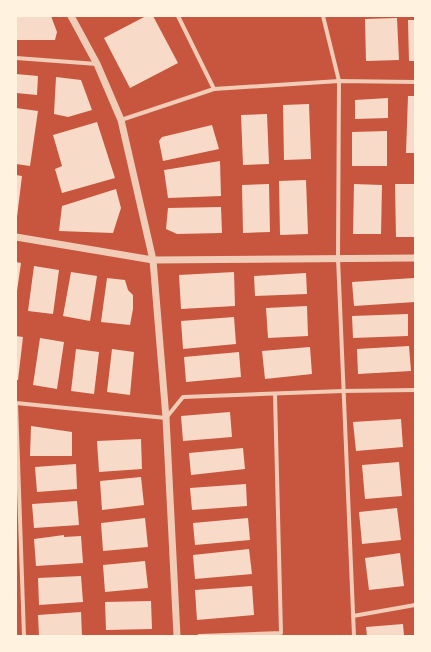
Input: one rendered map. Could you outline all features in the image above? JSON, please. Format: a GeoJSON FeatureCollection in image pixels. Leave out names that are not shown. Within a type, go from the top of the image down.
{"type":"FeatureCollection","features":[{"type":"Feature","properties":{"kind":"street"},"geometry":{"type":"LineString","coordinates":[[71,16],[97,64],[121,120],[153,260],[166,418],[177,636]]}},
{"type":"Feature","properties":{"kind":"street"},"geometry":{"type":"LineString","coordinates":[[178,16],[214,89]]}},
{"type":"Feature","properties":{"kind":"street"},"geometry":{"type":"LineString","coordinates":[[323,16],[339,81],[338,258],[354,636]]}},
{"type":"Feature","properties":{"kind":"street"},"geometry":{"type":"LineString","coordinates":[[16,58],[97,64]]}},
{"type":"Feature","properties":{"kind":"street"},"geometry":{"type":"LineString","coordinates":[[121,120],[214,89],[339,81],[415,82]]}},
{"type":"Feature","properties":{"kind":"street"},"geometry":{"type":"LineString","coordinates":[[16,237],[153,260],[415,258]]}},
{"type":"Feature","properties":{"kind":"street"},"geometry":{"type":"LineString","coordinates":[[166,418],[183,397],[415,390]]}},
{"type":"Feature","properties":{"kind":"street"},"geometry":{"type":"LineString","coordinates":[[199,636],[282,634],[275,395]]}},
{"type":"Feature","properties":{"kind":"street"},"geometry":{"type":"LineString","coordinates":[[24,636],[16,402],[166,418]]}},
{"type":"Feature","properties":{"kind":"street"},"geometry":{"type":"LineString","coordinates":[[353,616],[415,605]]}},
{"type":"Feature","properties":{"kind":"building"},"geometry":{"type":"Polygon","coordinates":[[[16,16],[51,16],[57,32],[55,40],[16,40],[16,16]]]}},
{"type":"Feature","properties":{"kind":"building"},"geometry":{"type":"Polygon","coordinates":[[[146,16],[153,16],[178,63],[130,88],[104,38],[146,16]]]}},
{"type":"Feature","properties":{"kind":"building"},"geometry":{"type":"Polygon","coordinates":[[[397,18],[399,60],[366,61],[365,19],[397,18]]]}},
{"type":"Feature","properties":{"kind":"building"},"geometry":{"type":"Polygon","coordinates":[[[408,20],[415,20],[415,61],[409,61],[408,20]]]}},
{"type":"Feature","properties":{"kind":"building"},"geometry":{"type":"Polygon","coordinates":[[[16,74],[38,76],[37,95],[16,93],[16,74]]]}},
{"type":"Feature","properties":{"kind":"building"},"geometry":{"type":"Polygon","coordinates":[[[56,77],[81,80],[92,110],[68,117],[54,114],[56,77]]]}},
{"type":"Feature","properties":{"kind":"building"},"geometry":{"type":"Polygon","coordinates":[[[408,96],[415,96],[415,153],[406,153],[408,96]]]}},
{"type":"Feature","properties":{"kind":"building"},"geometry":{"type":"Polygon","coordinates":[[[388,98],[388,118],[355,119],[355,100],[388,98]]]}},
{"type":"Feature","properties":{"kind":"building"},"geometry":{"type":"Polygon","coordinates":[[[309,104],[311,159],[284,160],[283,105],[309,104]]]}},
{"type":"Feature","properties":{"kind":"building"},"geometry":{"type":"Polygon","coordinates":[[[16,108],[38,111],[30,166],[16,164],[16,108]]]}},
{"type":"Feature","properties":{"kind":"building"},"geometry":{"type":"Polygon","coordinates":[[[267,114],[269,164],[243,165],[241,115],[267,114]]]}},
{"type":"Feature","properties":{"kind":"building"},"geometry":{"type":"Polygon","coordinates":[[[97,122],[115,178],[62,193],[55,169],[62,166],[53,135],[97,122]]]}},
{"type":"Feature","properties":{"kind":"building"},"geometry":{"type":"Polygon","coordinates":[[[212,125],[219,149],[163,161],[159,141],[162,137],[212,125]]]}},
{"type":"Feature","properties":{"kind":"building"},"geometry":{"type":"Polygon","coordinates":[[[387,131],[387,166],[352,166],[352,132],[387,131]]]}},
{"type":"Feature","properties":{"kind":"building"},"geometry":{"type":"Polygon","coordinates":[[[220,161],[221,196],[168,198],[164,170],[220,161]]]}},
{"type":"Feature","properties":{"kind":"building"},"geometry":{"type":"Polygon","coordinates":[[[16,175],[22,176],[17,217],[16,217],[16,175]]]}},
{"type":"Feature","properties":{"kind":"building"},"geometry":{"type":"Polygon","coordinates":[[[306,180],[308,234],[280,235],[279,181],[306,180]]]}},
{"type":"Feature","properties":{"kind":"building"},"geometry":{"type":"Polygon","coordinates":[[[269,184],[270,232],[243,233],[242,185],[269,184]]]}},
{"type":"Feature","properties":{"kind":"building"},"geometry":{"type":"Polygon","coordinates":[[[354,184],[382,185],[381,234],[353,234],[354,184]]]}},
{"type":"Feature","properties":{"kind":"building"},"geometry":{"type":"Polygon","coordinates":[[[395,184],[415,184],[415,237],[396,237],[395,184]]]}},
{"type":"Feature","properties":{"kind":"building"},"geometry":{"type":"Polygon","coordinates":[[[116,189],[121,208],[113,233],[59,231],[62,206],[116,189]]]}},
{"type":"Feature","properties":{"kind":"building"},"geometry":{"type":"Polygon","coordinates":[[[221,207],[222,233],[177,234],[166,229],[168,208],[221,207]]]}},
{"type":"Feature","properties":{"kind":"building"},"geometry":{"type":"Polygon","coordinates":[[[16,262],[21,263],[17,291],[16,291],[16,262]]]}},
{"type":"Feature","properties":{"kind":"building"},"geometry":{"type":"Polygon","coordinates":[[[34,266],[59,270],[53,314],[28,311],[34,266]]]}},
{"type":"Feature","properties":{"kind":"building"},"geometry":{"type":"Polygon","coordinates":[[[71,272],[97,276],[90,321],[63,316],[71,272]]]}},
{"type":"Feature","properties":{"kind":"building"},"geometry":{"type":"Polygon","coordinates":[[[234,272],[235,306],[181,309],[179,275],[234,272]]]}},
{"type":"Feature","properties":{"kind":"building"},"geometry":{"type":"Polygon","coordinates":[[[306,273],[307,294],[255,296],[254,276],[306,273]]]}},
{"type":"Feature","properties":{"kind":"building"},"geometry":{"type":"Polygon","coordinates":[[[107,278],[125,280],[128,290],[133,295],[133,309],[130,325],[101,322],[107,278]]]}},
{"type":"Feature","properties":{"kind":"building"},"geometry":{"type":"Polygon","coordinates":[[[414,278],[415,302],[354,306],[352,282],[414,278]]]}},
{"type":"Feature","properties":{"kind":"building"},"geometry":{"type":"Polygon","coordinates":[[[307,306],[308,336],[268,338],[266,308],[307,306]]]}},
{"type":"Feature","properties":{"kind":"building"},"geometry":{"type":"Polygon","coordinates":[[[408,314],[408,336],[353,338],[352,316],[408,314]]]}},
{"type":"Feature","properties":{"kind":"building"},"geometry":{"type":"Polygon","coordinates":[[[234,317],[236,344],[183,349],[181,321],[234,317]]]}},
{"type":"Feature","properties":{"kind":"building"},"geometry":{"type":"Polygon","coordinates":[[[16,336],[23,337],[18,380],[16,380],[16,336]]]}},
{"type":"Feature","properties":{"kind":"building"},"geometry":{"type":"Polygon","coordinates":[[[40,338],[64,342],[57,389],[33,385],[40,338]]]}},
{"type":"Feature","properties":{"kind":"building"},"geometry":{"type":"Polygon","coordinates":[[[409,346],[411,371],[358,374],[357,349],[409,346]]]}},
{"type":"Feature","properties":{"kind":"building"},"geometry":{"type":"Polygon","coordinates":[[[310,347],[312,374],[265,379],[262,351],[310,347]]]}},
{"type":"Feature","properties":{"kind":"building"},"geometry":{"type":"Polygon","coordinates":[[[76,349],[99,352],[94,394],[71,391],[76,349]]]}},
{"type":"Feature","properties":{"kind":"building"},"geometry":{"type":"Polygon","coordinates":[[[112,349],[134,352],[130,395],[107,392],[112,349]]]}},
{"type":"Feature","properties":{"kind":"building"},"geometry":{"type":"Polygon","coordinates":[[[239,352],[241,377],[186,382],[184,357],[239,352]]]}},
{"type":"Feature","properties":{"kind":"building"},"geometry":{"type":"Polygon","coordinates":[[[230,412],[232,437],[183,441],[181,416],[230,412]]]}},
{"type":"Feature","properties":{"kind":"building"},"geometry":{"type":"Polygon","coordinates":[[[401,419],[403,447],[356,451],[353,422],[401,419]]]}},
{"type":"Feature","properties":{"kind":"building"},"geometry":{"type":"Polygon","coordinates":[[[31,426],[72,432],[72,456],[30,456],[31,426]]]}},
{"type":"Feature","properties":{"kind":"building"},"geometry":{"type":"Polygon","coordinates":[[[141,439],[142,469],[99,472],[97,441],[141,439]]]}},
{"type":"Feature","properties":{"kind":"building"},"geometry":{"type":"Polygon","coordinates":[[[243,448],[245,469],[191,475],[189,453],[243,448]]]}},
{"type":"Feature","properties":{"kind":"building"},"geometry":{"type":"Polygon","coordinates":[[[399,462],[402,496],[365,499],[362,465],[399,462]]]}},
{"type":"Feature","properties":{"kind":"building"},"geometry":{"type":"Polygon","coordinates":[[[76,464],[77,489],[37,492],[35,467],[76,464]]]}},
{"type":"Feature","properties":{"kind":"building"},"geometry":{"type":"Polygon","coordinates":[[[141,477],[144,505],[102,510],[100,481],[141,477]]]}},
{"type":"Feature","properties":{"kind":"building"},"geometry":{"type":"Polygon","coordinates":[[[246,484],[247,506],[192,510],[190,488],[246,484]]]}},
{"type":"Feature","properties":{"kind":"building"},"geometry":{"type":"Polygon","coordinates":[[[77,501],[79,525],[34,528],[32,504],[77,501]]]}},
{"type":"Feature","properties":{"kind":"building"},"geometry":{"type":"Polygon","coordinates":[[[397,508],[401,540],[362,544],[359,512],[397,508]]]}},
{"type":"Feature","properties":{"kind":"building"},"geometry":{"type":"Polygon","coordinates":[[[145,518],[148,547],[103,551],[101,523],[145,518]]]}},
{"type":"Feature","properties":{"kind":"building"},"geometry":{"type":"Polygon","coordinates":[[[248,518],[250,540],[195,545],[193,523],[248,518]]]}},
{"type":"Feature","properties":{"kind":"building"},"geometry":{"type":"Polygon","coordinates":[[[64,535],[64,537],[81,536],[83,563],[36,566],[34,539],[64,535]]]}},
{"type":"Feature","properties":{"kind":"building"},"geometry":{"type":"Polygon","coordinates":[[[249,549],[252,574],[195,579],[193,555],[249,549]]]}},
{"type":"Feature","properties":{"kind":"building"},"geometry":{"type":"Polygon","coordinates":[[[400,553],[404,586],[369,590],[365,558],[400,553]]]}},
{"type":"Feature","properties":{"kind":"building"},"geometry":{"type":"Polygon","coordinates":[[[145,561],[148,588],[105,592],[103,565],[145,561]]]}},
{"type":"Feature","properties":{"kind":"building"},"geometry":{"type":"Polygon","coordinates":[[[81,576],[83,602],[39,605],[38,578],[81,576]]]}},
{"type":"Feature","properties":{"kind":"building"},"geometry":{"type":"Polygon","coordinates":[[[252,586],[254,615],[197,620],[195,590],[252,586]]]}},
{"type":"Feature","properties":{"kind":"building"},"geometry":{"type":"Polygon","coordinates":[[[151,601],[152,629],[106,630],[105,602],[151,601]]]}},
{"type":"Feature","properties":{"kind":"building"},"geometry":{"type":"Polygon","coordinates":[[[81,612],[82,636],[39,636],[38,615],[81,612]]]}},
{"type":"Feature","properties":{"kind":"building"},"geometry":{"type":"Polygon","coordinates":[[[403,624],[404,636],[367,636],[366,627],[403,624]]]}}]}
